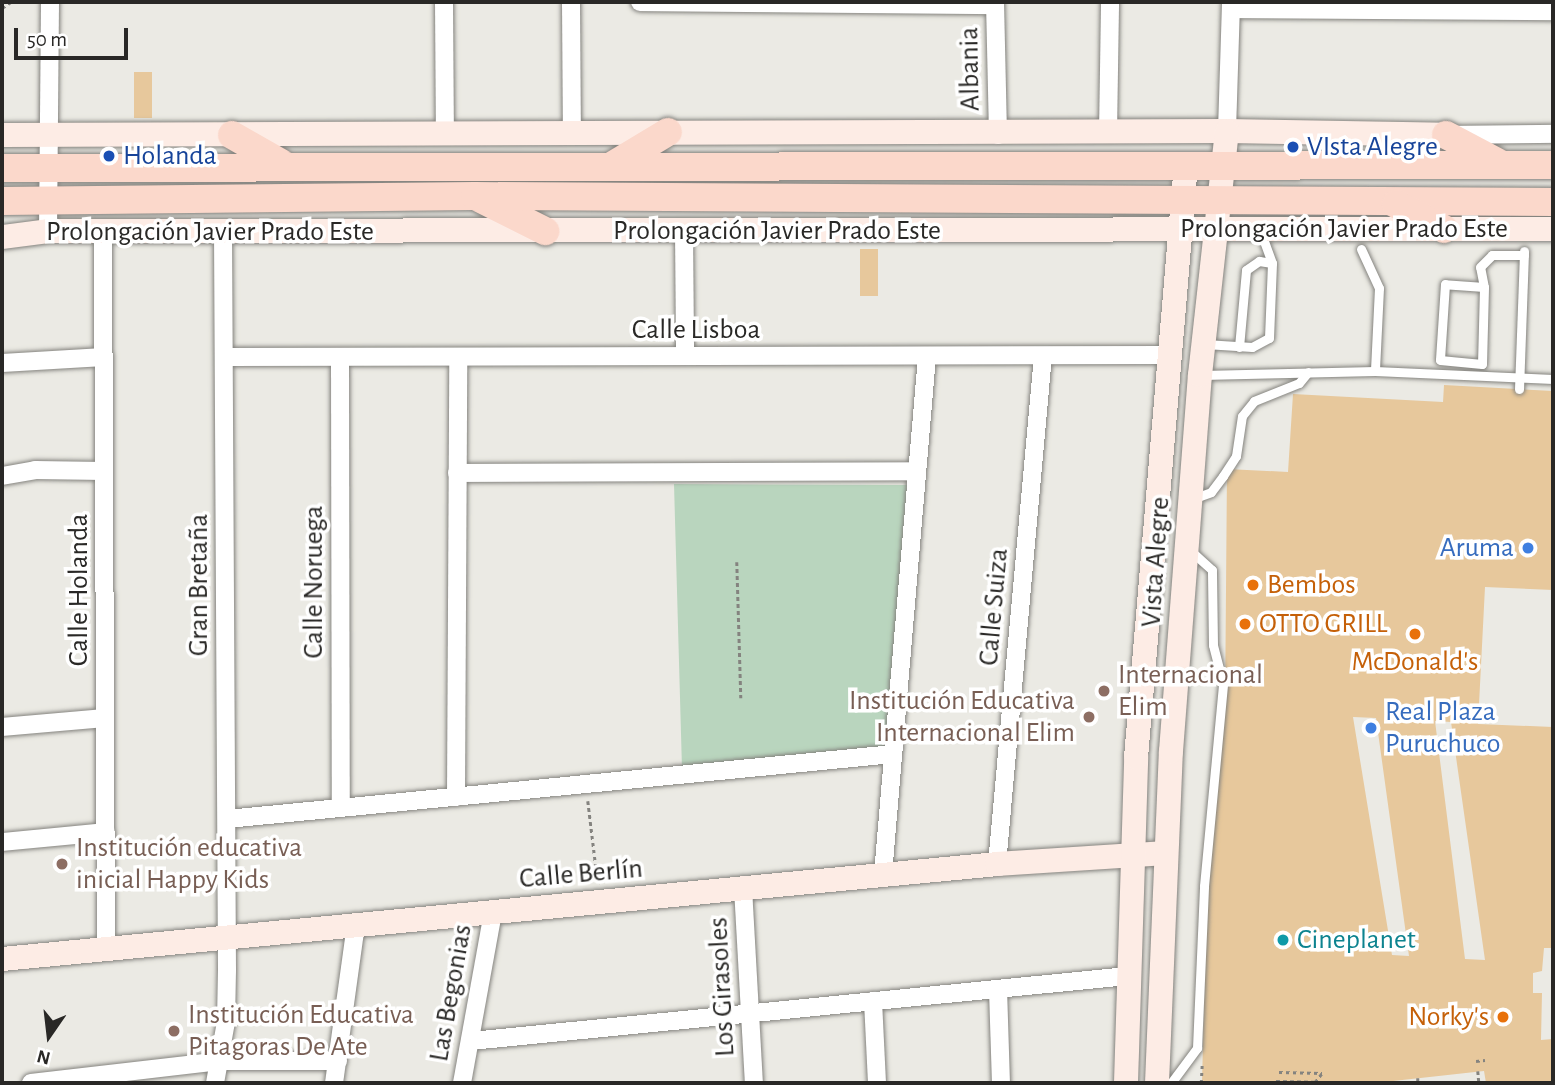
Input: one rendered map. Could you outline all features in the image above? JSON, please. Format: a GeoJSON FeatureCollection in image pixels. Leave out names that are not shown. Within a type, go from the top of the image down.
{"type":"FeatureCollection","features":[{"type":"Feature","properties":{"kind":"main road"},"geometry":{"type":"LineString","coordinates":[[612,165],[668,132]]}},
{"type":"Feature","properties":{"kind":"main road"},"geometry":{"type":"LineString","coordinates":[[232,135],[290,167]]}},
{"type":"Feature","properties":{"kind":"main road"},"geometry":{"type":"LineString","coordinates":[[1446,135],[1502,165]]}},
{"type":"Feature","properties":{"kind":"main road"},"geometry":{"type":"LineString","coordinates":[[1279,201],[1271,189],[1274,179],[1301,163]]}},
{"type":"Feature","properties":{"kind":"main road"},"geometry":{"type":"LineString","coordinates":[[2,168],[49,165],[1553,165]]}},
{"type":"Feature","properties":{"kind":"main road"},"geometry":{"type":"LineString","coordinates":[[475,196],[545,231]]}},
{"type":"Feature","properties":{"kind":"main road","name":"Prolongación Javier Prado Este"},"geometry":{"type":"LineString","coordinates":[[2,201],[49,198],[475,196],[1553,202]]}},
{"type":"Feature","properties":{"kind":"main road"},"geometry":{"type":"LineString","coordinates":[[1390,202],[1444,229]]}},
{"type":"Feature","properties":{"kind":"street"},"geometry":{"type":"LineString","coordinates":[[48,231],[50,2]]}},
{"type":"Feature","properties":{"kind":"street"},"geometry":{"type":"LineString","coordinates":[[444,2],[445,135]]}},
{"type":"Feature","properties":{"kind":"street"},"geometry":{"type":"LineString","coordinates":[[570,2],[572,134]]}},
{"type":"Feature","properties":{"kind":"street"},"geometry":{"type":"LineString","coordinates":[[640,2],[995,3]]}},
{"type":"Feature","properties":{"kind":"street"},"geometry":{"type":"LineString","coordinates":[[1108,133],[1111,2]]}},
{"type":"Feature","properties":{"kind":"street","name":"Albania"},"geometry":{"type":"LineString","coordinates":[[995,3],[998,135]]}},
{"type":"Feature","properties":{"kind":"street"},"geometry":{"type":"LineString","coordinates":[[1227,131],[1231,5],[1553,11]]}},
{"type":"Feature","properties":{"kind":"street"},"geometry":{"type":"LineString","coordinates":[[2,135],[668,132],[998,135],[1227,131],[1553,134]]}},
{"type":"Feature","properties":{"kind":"street","name":"Vista Alegre"},"geometry":{"type":"LineString","coordinates":[[1157,1083],[1171,751],[1200,375],[1216,201],[1227,131]]}},
{"type":"Feature","properties":{"kind":"street","name":"Vista Alegre"},"geometry":{"type":"LineString","coordinates":[[1126,1083],[1136,758],[1177,230],[1186,164]]}},
{"type":"Feature","properties":{"kind":"street","name":"Prolongación Javier Prado Este"},"geometry":{"type":"LineString","coordinates":[[2,237],[48,231],[1553,229]]}},
{"type":"Feature","properties":{"kind":"street"},"geometry":{"type":"LineString","coordinates":[[684,230],[685,356]]}},
{"type":"Feature","properties":{"kind":"street","name":"Calle Holanda"},"geometry":{"type":"LineString","coordinates":[[103,231],[106,949]]}},
{"type":"Feature","properties":{"kind":"street","name":"Gran Bretaña"},"geometry":{"type":"LineString","coordinates":[[215,1083],[220,1061],[227,939],[223,231]]}},
{"type":"Feature","properties":{"kind":"street"},"geometry":{"type":"LineString","coordinates":[[1171,313],[1188,302],[1206,317]]}},
{"type":"Feature","properties":{"kind":"street"},"geometry":{"type":"LineString","coordinates":[[456,797],[458,356]]}},
{"type":"Feature","properties":{"kind":"street"},"geometry":{"type":"LineString","coordinates":[[883,874],[926,356]]}},
{"type":"Feature","properties":{"kind":"street","name":"Calle Lisboa"},"geometry":{"type":"LineString","coordinates":[[223,357],[1043,356],[1168,365]]}},
{"type":"Feature","properties":{"kind":"street","name":"Calle Suiza"},"geometry":{"type":"LineString","coordinates":[[997,864],[1043,356]]}},
{"type":"Feature","properties":{"kind":"street"},"geometry":{"type":"LineString","coordinates":[[2,363],[104,357]]}},
{"type":"Feature","properties":{"kind":"street","name":"Calle Noruega"},"geometry":{"type":"LineString","coordinates":[[340,357],[341,808]]}},
{"type":"Feature","properties":{"kind":"street"},"geometry":{"type":"LineString","coordinates":[[1168,365],[1200,375]]}},
{"type":"Feature","properties":{"kind":"street"},"geometry":{"type":"LineString","coordinates":[[2,476],[36,470],[104,471]]}},
{"type":"Feature","properties":{"kind":"street"},"geometry":{"type":"LineString","coordinates":[[457,472],[917,471]]}},
{"type":"Feature","properties":{"kind":"street"},"geometry":{"type":"LineString","coordinates":[[2,727],[105,718]]}},
{"type":"Feature","properties":{"kind":"street"},"geometry":{"type":"LineString","coordinates":[[1136,758],[1156,767],[1171,751]]}},
{"type":"Feature","properties":{"kind":"street"},"geometry":{"type":"LineString","coordinates":[[227,819],[893,754]]}},
{"type":"Feature","properties":{"kind":"street"},"geometry":{"type":"LineString","coordinates":[[2,842],[106,832]]}},
{"type":"Feature","properties":{"kind":"street","name":"Calle Berlín"},"geometry":{"type":"LineString","coordinates":[[2,959],[883,874],[1166,853]]}},
{"type":"Feature","properties":{"kind":"street","name":"Los Girasoles"},"geometry":{"type":"LineString","coordinates":[[743,888],[754,1083]]}},
{"type":"Feature","properties":{"kind":"street","name":"Las Begonias"},"geometry":{"type":"LineString","coordinates":[[462,1083],[493,912]]}},
{"type":"Feature","properties":{"kind":"street"},"geometry":{"type":"LineString","coordinates":[[334,1083],[356,925]]}},
{"type":"Feature","properties":{"kind":"street"},"geometry":{"type":"LineString","coordinates":[[471,1041],[1128,976]]}},
{"type":"Feature","properties":{"kind":"street"},"geometry":{"type":"LineString","coordinates":[[998,989],[1001,1083]]}},
{"type":"Feature","properties":{"kind":"street"},"geometry":{"type":"LineString","coordinates":[[873,1001],[877,1083]]}},
{"type":"Feature","properties":{"kind":"street"},"geometry":{"type":"LineString","coordinates":[[31,1083],[220,1061],[338,1060]]}},
{"type":"Feature","properties":{"kind":"lane"},"geometry":{"type":"LineString","coordinates":[[1203,344],[1239,347],[1263,345],[1269,338],[1272,263],[1260,230]]}},
{"type":"Feature","properties":{"kind":"lane"},"geometry":{"type":"LineString","coordinates":[[1361,249],[1379,288],[1375,371]]}},
{"type":"Feature","properties":{"kind":"lane"},"geometry":{"type":"LineString","coordinates":[[1484,286],[1445,284],[1440,360],[1482,364],[1484,286],[1480,267],[1492,255],[1524,252],[1519,389]]}},
{"type":"Feature","properties":{"kind":"lane"},"geometry":{"type":"LineString","coordinates":[[1239,347],[1246,270],[1259,261],[1272,263]]}},
{"type":"Feature","properties":{"kind":"lane"},"geometry":{"type":"LineString","coordinates":[[1200,375],[1375,371],[1553,379]]}},
{"type":"Feature","properties":{"kind":"lane"},"geometry":{"type":"LineString","coordinates":[[1191,499],[1211,492],[1236,456],[1242,416],[1254,401],[1300,383],[1308,372]]}},
{"type":"Feature","properties":{"kind":"lane"},"geometry":{"type":"LineString","coordinates":[[1171,1083],[1198,1048],[1204,886],[1223,684],[1213,645],[1212,570],[1187,549]]}},
{"type":"Feature","properties":{"kind":"path"},"geometry":{"type":"LineString","coordinates":[[2,8],[11,2]]}},
{"type":"Feature","properties":{"kind":"path"},"geometry":{"type":"LineString","coordinates":[[737,562],[741,698]]}},
{"type":"Feature","properties":{"kind":"path"},"geometry":{"type":"LineString","coordinates":[[586,784],[600,902]]}},
{"type":"Feature","properties":{"kind":"path"},"geometry":{"type":"LineString","coordinates":[[1198,1048],[1201,1083]]}},
{"type":"Feature","properties":{"kind":"path"},"geometry":{"type":"LineString","coordinates":[[1476,1061],[1485,1060]]}},
{"type":"Feature","properties":{"kind":"path"},"geometry":{"type":"LineString","coordinates":[[1478,1071],[1479,1083]]}},
{"type":"Feature","properties":{"kind":"path"},"geometry":{"type":"LineString","coordinates":[[1276,1081],[1315,1082],[1322,1073],[1279,1072]]}},
{"type":"Feature","properties":{"kind":"green space"},"geometry":{"type":"Polygon","coordinates":[[[674,484],[907,485],[886,748],[682,769],[674,484]]]}},
{"type":"Feature","properties":{"kind":"building"},"geometry":{"type":"Polygon","coordinates":[[[134,72],[152,72],[152,118],[134,118],[134,72]]]}},
{"type":"Feature","properties":{"kind":"building"},"geometry":{"type":"Polygon","coordinates":[[[860,249],[878,249],[878,296],[860,296],[860,249]]]}},
{"type":"Feature","properties":{"kind":"building","name":"Real Plaza Puruchuco"},"geometry":{"type":"Polygon","coordinates":[[[1444,385],[1553,391],[1553,590],[1485,587],[1478,724],[1553,727],[1553,948],[1544,948],[1542,971],[1533,973],[1533,993],[1542,993],[1541,1040],[1553,1039],[1553,1083],[1486,1083],[1484,1071],[1375,1083],[1202,1083],[1207,887],[1225,710],[1227,469],[1288,472],[1293,394],[1443,402],[1444,385]],[[1353,717],[1392,955],[1409,956],[1376,718],[1353,717]],[[1435,721],[1465,959],[1485,960],[1451,722],[1435,721]]]}},
{"type":"Feature","properties":{"kind":"place","name":"VIsta Alegre"},"geometry":{"type":"Point","coordinates":[1293,147]}},
{"type":"Feature","properties":{"kind":"place","name":"Holanda"},"geometry":{"type":"Point","coordinates":[109,156]}},
{"type":"Feature","properties":{"kind":"place","name":"Aruma"},"geometry":{"type":"Point","coordinates":[1528,548]}},
{"type":"Feature","properties":{"kind":"place","name":"Bembos"},"geometry":{"type":"Point","coordinates":[1253,585]}},
{"type":"Feature","properties":{"kind":"place","name":"OTTO GRILL"},"geometry":{"type":"Point","coordinates":[1245,624]}},
{"type":"Feature","properties":{"kind":"place","name":"McDonald's"},"geometry":{"type":"Point","coordinates":[1415,634]}},
{"type":"Feature","properties":{"kind":"place","name":"Internacional Elim"},"geometry":{"type":"Point","coordinates":[1104,691]}},
{"type":"Feature","properties":{"kind":"place","name":"Institución Educativa Internacional Elim"},"geometry":{"type":"Point","coordinates":[1089,717]}},
{"type":"Feature","properties":{"kind":"place","name":"Real Plaza Puruchuco"},"geometry":{"type":"Point","coordinates":[1371,728]}},
{"type":"Feature","properties":{"kind":"place","name":"Institución educativa inicial Happy Kids"},"geometry":{"type":"Point","coordinates":[62,864]}},
{"type":"Feature","properties":{"kind":"place","name":"Cineplanet"},"geometry":{"type":"Point","coordinates":[1283,940]}},
{"type":"Feature","properties":{"kind":"place","name":"Norky's"},"geometry":{"type":"Point","coordinates":[1503,1017]}},
{"type":"Feature","properties":{"kind":"place","name":"Institución Educativa Pitagoras De Ate"},"geometry":{"type":"Point","coordinates":[174,1031]}}]}
